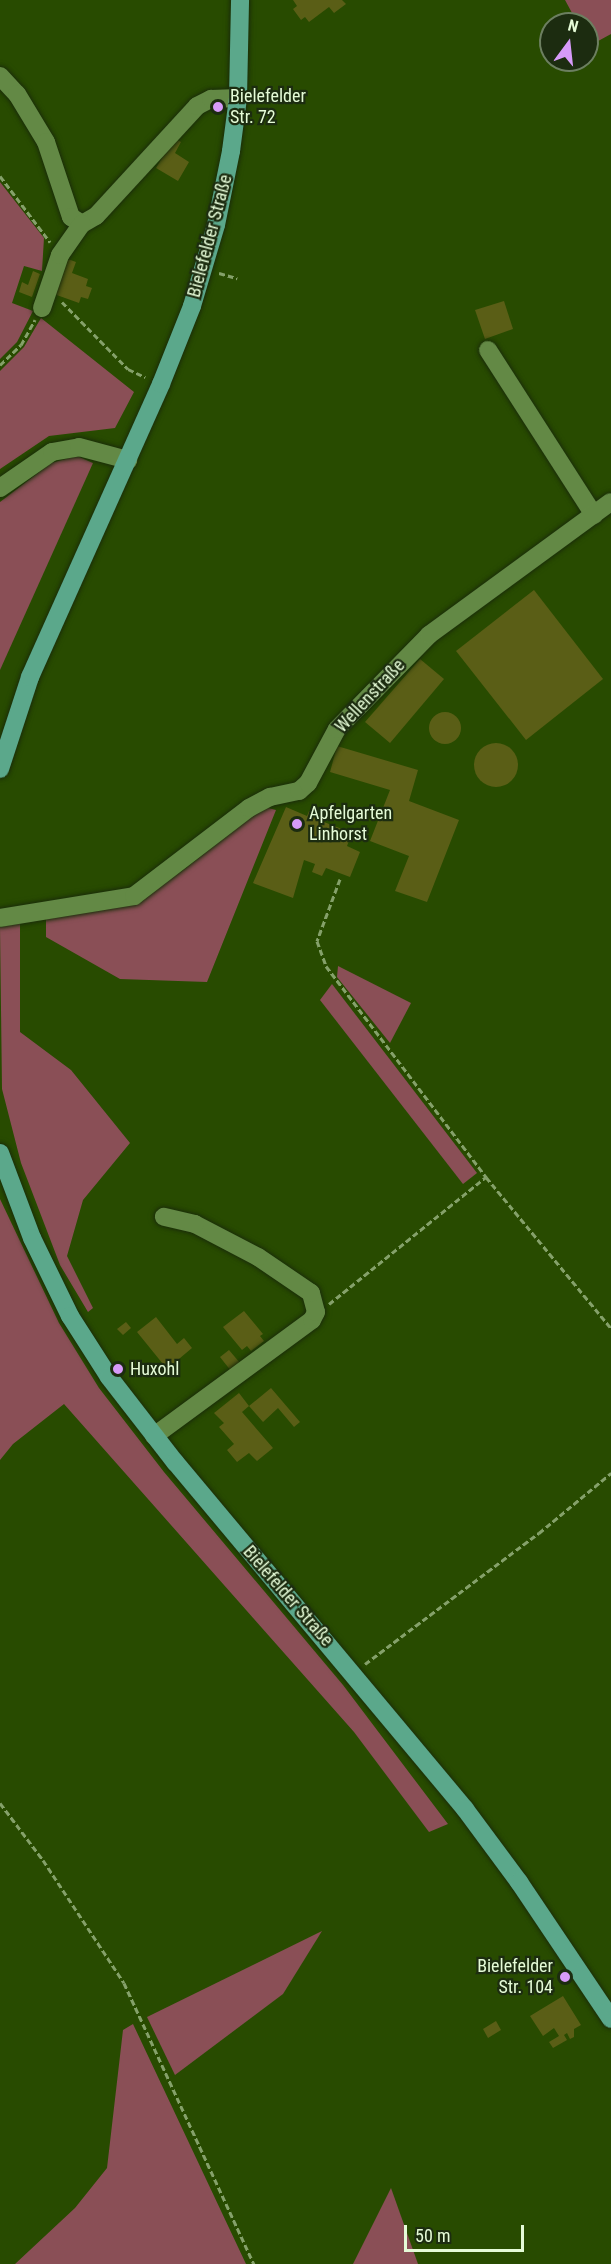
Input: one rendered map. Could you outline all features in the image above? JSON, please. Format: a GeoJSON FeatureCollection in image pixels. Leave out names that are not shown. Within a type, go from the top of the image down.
{"type":"FeatureCollection","features":[{"type":"Feature","properties":{"kind":"main road","name":"Bielefelder Straße"},"geometry":{"type":"LineString","coordinates":[[0,769],[30,677],[128,460],[192,306],[216,225],[238,98],[240,0]]}},
{"type":"Feature","properties":{"kind":"main road","name":"Bielefelder Straße"},"geometry":{"type":"LineString","coordinates":[[1,1161],[32,1238],[70,1316],[154,1436],[354,1672],[513,1873],[611,2019]]}},
{"type":"Feature","properties":{"kind":"street"},"geometry":{"type":"LineString","coordinates":[[0,76],[17,94],[46,142],[72,217],[82,224]]}},
{"type":"Feature","properties":{"kind":"street"},"geometry":{"type":"LineString","coordinates":[[44,302],[60,255],[82,224],[96,216],[197,106],[211,99],[238,98]]}},
{"type":"Feature","properties":{"kind":"street"},"geometry":{"type":"LineString","coordinates":[[488,350],[594,515]]}},
{"type":"Feature","properties":{"kind":"street"},"geometry":{"type":"LineString","coordinates":[[0,488],[52,452],[79,447],[128,460]]}},
{"type":"Feature","properties":{"kind":"street","name":"Wellenstraße"},"geometry":{"type":"LineString","coordinates":[[0,918],[134,896],[249,807],[270,797],[299,791],[308,783],[337,729],[429,635],[611,502]]}},
{"type":"Feature","properties":{"kind":"street"},"geometry":{"type":"LineString","coordinates":[[154,1436],[312,1320],[316,1311],[311,1293],[258,1257],[195,1224],[164,1217]]}},
{"type":"Feature","properties":{"kind":"path"},"geometry":{"type":"LineString","coordinates":[[0,176],[60,255]]}},
{"type":"Feature","properties":{"kind":"path"},"geometry":{"type":"LineString","coordinates":[[0,365],[21,345],[44,302],[69,305],[128,369],[161,384]]}},
{"type":"Feature","properties":{"kind":"path"},"geometry":{"type":"LineString","coordinates":[[340,879],[317,941],[326,966],[486,1177],[611,1328]]}},
{"type":"Feature","properties":{"kind":"path"},"geometry":{"type":"LineString","coordinates":[[316,1311],[335,1300],[486,1177]]}},
{"type":"Feature","properties":{"kind":"path"},"geometry":{"type":"LineString","coordinates":[[354,1672],[539,1533],[611,1473]]}},
{"type":"Feature","properties":{"kind":"path"},"geometry":{"type":"LineString","coordinates":[[0,1803],[43,1860],[124,1983],[254,2264]]}},
{"type":"Feature","properties":{"kind":"shaded area"},"geometry":{"type":"Polygon","coordinates":[[[565,0],[611,0],[611,34],[599,41],[599,12],[572,12],[565,0]]]}},
{"type":"Feature","properties":{"kind":"shaded area"},"geometry":{"type":"Polygon","coordinates":[[[0,182],[44,238],[42,271],[24,266],[12,303],[33,311],[17,342],[0,359],[0,182]]]}},
{"type":"Feature","properties":{"kind":"shaded area"},"geometry":{"type":"Polygon","coordinates":[[[41,318],[134,392],[115,428],[49,436],[0,469],[0,371],[24,347],[41,318]]]}},
{"type":"Feature","properties":{"kind":"shaded area"},"geometry":{"type":"Polygon","coordinates":[[[77,456],[93,463],[0,670],[0,502],[51,463],[77,456]]]}},
{"type":"Feature","properties":{"kind":"shaded area"},"geometry":{"type":"Polygon","coordinates":[[[264,807],[276,810],[207,982],[120,979],[46,937],[46,919],[133,903],[182,871],[264,807]]]}},
{"type":"Feature","properties":{"kind":"shaded area"},"geometry":{"type":"Polygon","coordinates":[[[20,923],[20,1032],[71,1070],[130,1143],[83,1200],[67,1256],[93,1308],[88,1312],[60,1265],[21,1163],[2,1089],[0,927],[20,923]]]}},
{"type":"Feature","properties":{"kind":"shaded area"},"geometry":{"type":"Polygon","coordinates":[[[338,966],[411,1003],[390,1043],[337,977],[338,966]]]}},
{"type":"Feature","properties":{"kind":"shaded area"},"geometry":{"type":"Polygon","coordinates":[[[332,984],[477,1173],[463,1184],[320,1000],[332,984]]]}},
{"type":"Feature","properties":{"kind":"shaded area"},"geometry":{"type":"Polygon","coordinates":[[[0,1199],[59,1323],[99,1388],[164,1472],[343,1685],[448,1824],[429,1832],[354,1732],[64,1404],[13,1444],[0,1460],[0,1199]]]}},
{"type":"Feature","properties":{"kind":"shaded area"},"geometry":{"type":"Polygon","coordinates":[[[322,1931],[283,1994],[175,2075],[147,2017],[322,1931]]]}},
{"type":"Feature","properties":{"kind":"shaded area"},"geometry":{"type":"Polygon","coordinates":[[[133,2024],[246,2264],[15,2264],[75,2208],[107,2168],[123,2030],[133,2024]]]}},
{"type":"Feature","properties":{"kind":"shaded area"},"geometry":{"type":"Polygon","coordinates":[[[391,2188],[418,2264],[353,2264],[391,2188]]]}},
{"type":"Feature","properties":{"kind":"building"},"geometry":{"type":"Polygon","coordinates":[[[293,0],[342,0],[346,4],[334,13],[329,7],[309,22],[305,17],[301,20],[293,9],[297,6],[293,0]]]}},
{"type":"Feature","properties":{"kind":"building"},"geometry":{"type":"Polygon","coordinates":[[[174,138],[181,142],[175,153],[189,162],[178,181],[156,168],[174,138]]]}},
{"type":"Feature","properties":{"kind":"building"},"geometry":{"type":"Polygon","coordinates":[[[65,258],[76,262],[72,273],[88,279],[86,286],[92,288],[88,299],[81,297],[79,303],[51,293],[65,258]]]}},
{"type":"Feature","properties":{"kind":"building"},"geometry":{"type":"Polygon","coordinates":[[[33,271],[40,274],[32,297],[19,292],[22,282],[28,285],[33,271]]]}},
{"type":"Feature","properties":{"kind":"building"},"geometry":{"type":"Polygon","coordinates":[[[504,301],[513,329],[485,339],[475,310],[504,301]]]}},
{"type":"Feature","properties":{"kind":"building"},"geometry":{"type":"Polygon","coordinates":[[[534,590],[603,679],[526,740],[456,651],[534,590]]]}},
{"type":"Feature","properties":{"kind":"building"},"geometry":{"type":"Polygon","coordinates":[[[420,659],[444,679],[390,743],[365,722],[420,659]]]}},
{"type":"Feature","properties":{"kind":"building"},"geometry":{"type":"Polygon","coordinates":[[[445,712],[456,717],[461,728],[456,739],[445,744],[434,739],[429,728],[434,717],[445,712]]]}},
{"type":"Feature","properties":{"kind":"building"},"geometry":{"type":"Polygon","coordinates":[[[496,743],[512,749],[518,765],[512,781],[496,787],[480,781],[474,765],[480,749],[496,743]]]}},
{"type":"Feature","properties":{"kind":"building"},"geometry":{"type":"Polygon","coordinates":[[[337,746],[418,770],[409,801],[459,820],[427,902],[395,891],[409,856],[370,841],[390,790],[330,772],[337,746]]]}},
{"type":"Feature","properties":{"kind":"building"},"geometry":{"type":"Polygon","coordinates":[[[286,807],[307,816],[309,811],[321,815],[319,820],[352,833],[347,846],[360,852],[350,877],[326,868],[322,876],[312,872],[315,864],[304,860],[293,898],[253,883],[286,807]]]}},
{"type":"Feature","properties":{"kind":"building"},"geometry":{"type":"Polygon","coordinates":[[[244,1311],[263,1334],[260,1336],[264,1341],[251,1351],[247,1346],[242,1350],[223,1327],[244,1311]]]}},
{"type":"Feature","properties":{"kind":"building"},"geometry":{"type":"Polygon","coordinates":[[[156,1317],[177,1344],[184,1338],[192,1348],[167,1369],[137,1332],[156,1317]]]}},
{"type":"Feature","properties":{"kind":"building"},"geometry":{"type":"Polygon","coordinates":[[[126,1322],[131,1328],[123,1335],[117,1329],[126,1322]]]}},
{"type":"Feature","properties":{"kind":"building"},"geometry":{"type":"Polygon","coordinates":[[[229,1350],[240,1363],[231,1371],[220,1357],[229,1350]]]}},
{"type":"Feature","properties":{"kind":"building"},"geometry":{"type":"Polygon","coordinates":[[[271,1388],[300,1422],[294,1427],[278,1408],[263,1422],[249,1406],[271,1388]]]}},
{"type":"Feature","properties":{"kind":"building"},"geometry":{"type":"Polygon","coordinates":[[[239,1393],[249,1406],[242,1412],[273,1448],[257,1461],[249,1453],[237,1462],[227,1450],[234,1444],[219,1427],[224,1423],[214,1413],[239,1393]]]}},
{"type":"Feature","properties":{"kind":"building"},"geometry":{"type":"Polygon","coordinates":[[[563,1996],[581,2025],[574,2029],[574,2037],[570,2039],[567,2033],[564,2035],[567,2040],[553,2048],[549,2042],[559,2036],[554,2028],[543,2036],[530,2016],[563,1996]]]}},
{"type":"Feature","properties":{"kind":"building"},"geometry":{"type":"Polygon","coordinates":[[[496,2021],[501,2030],[488,2038],[483,2029],[496,2021]]]}},
{"type":"Feature","properties":{"kind":"place","name":"Bielefelder Str. 72"},"geometry":{"type":"Point","coordinates":[218,107]}},
{"type":"Feature","properties":{"kind":"place","name":"Apfelgarten Linhorst"},"geometry":{"type":"Point","coordinates":[297,824]}},
{"type":"Feature","properties":{"kind":"place","name":"Huxohl"},"geometry":{"type":"Point","coordinates":[118,1369]}},
{"type":"Feature","properties":{"kind":"place","name":"Bielefelder Str. 104"},"geometry":{"type":"Point","coordinates":[565,1977]}}]}
